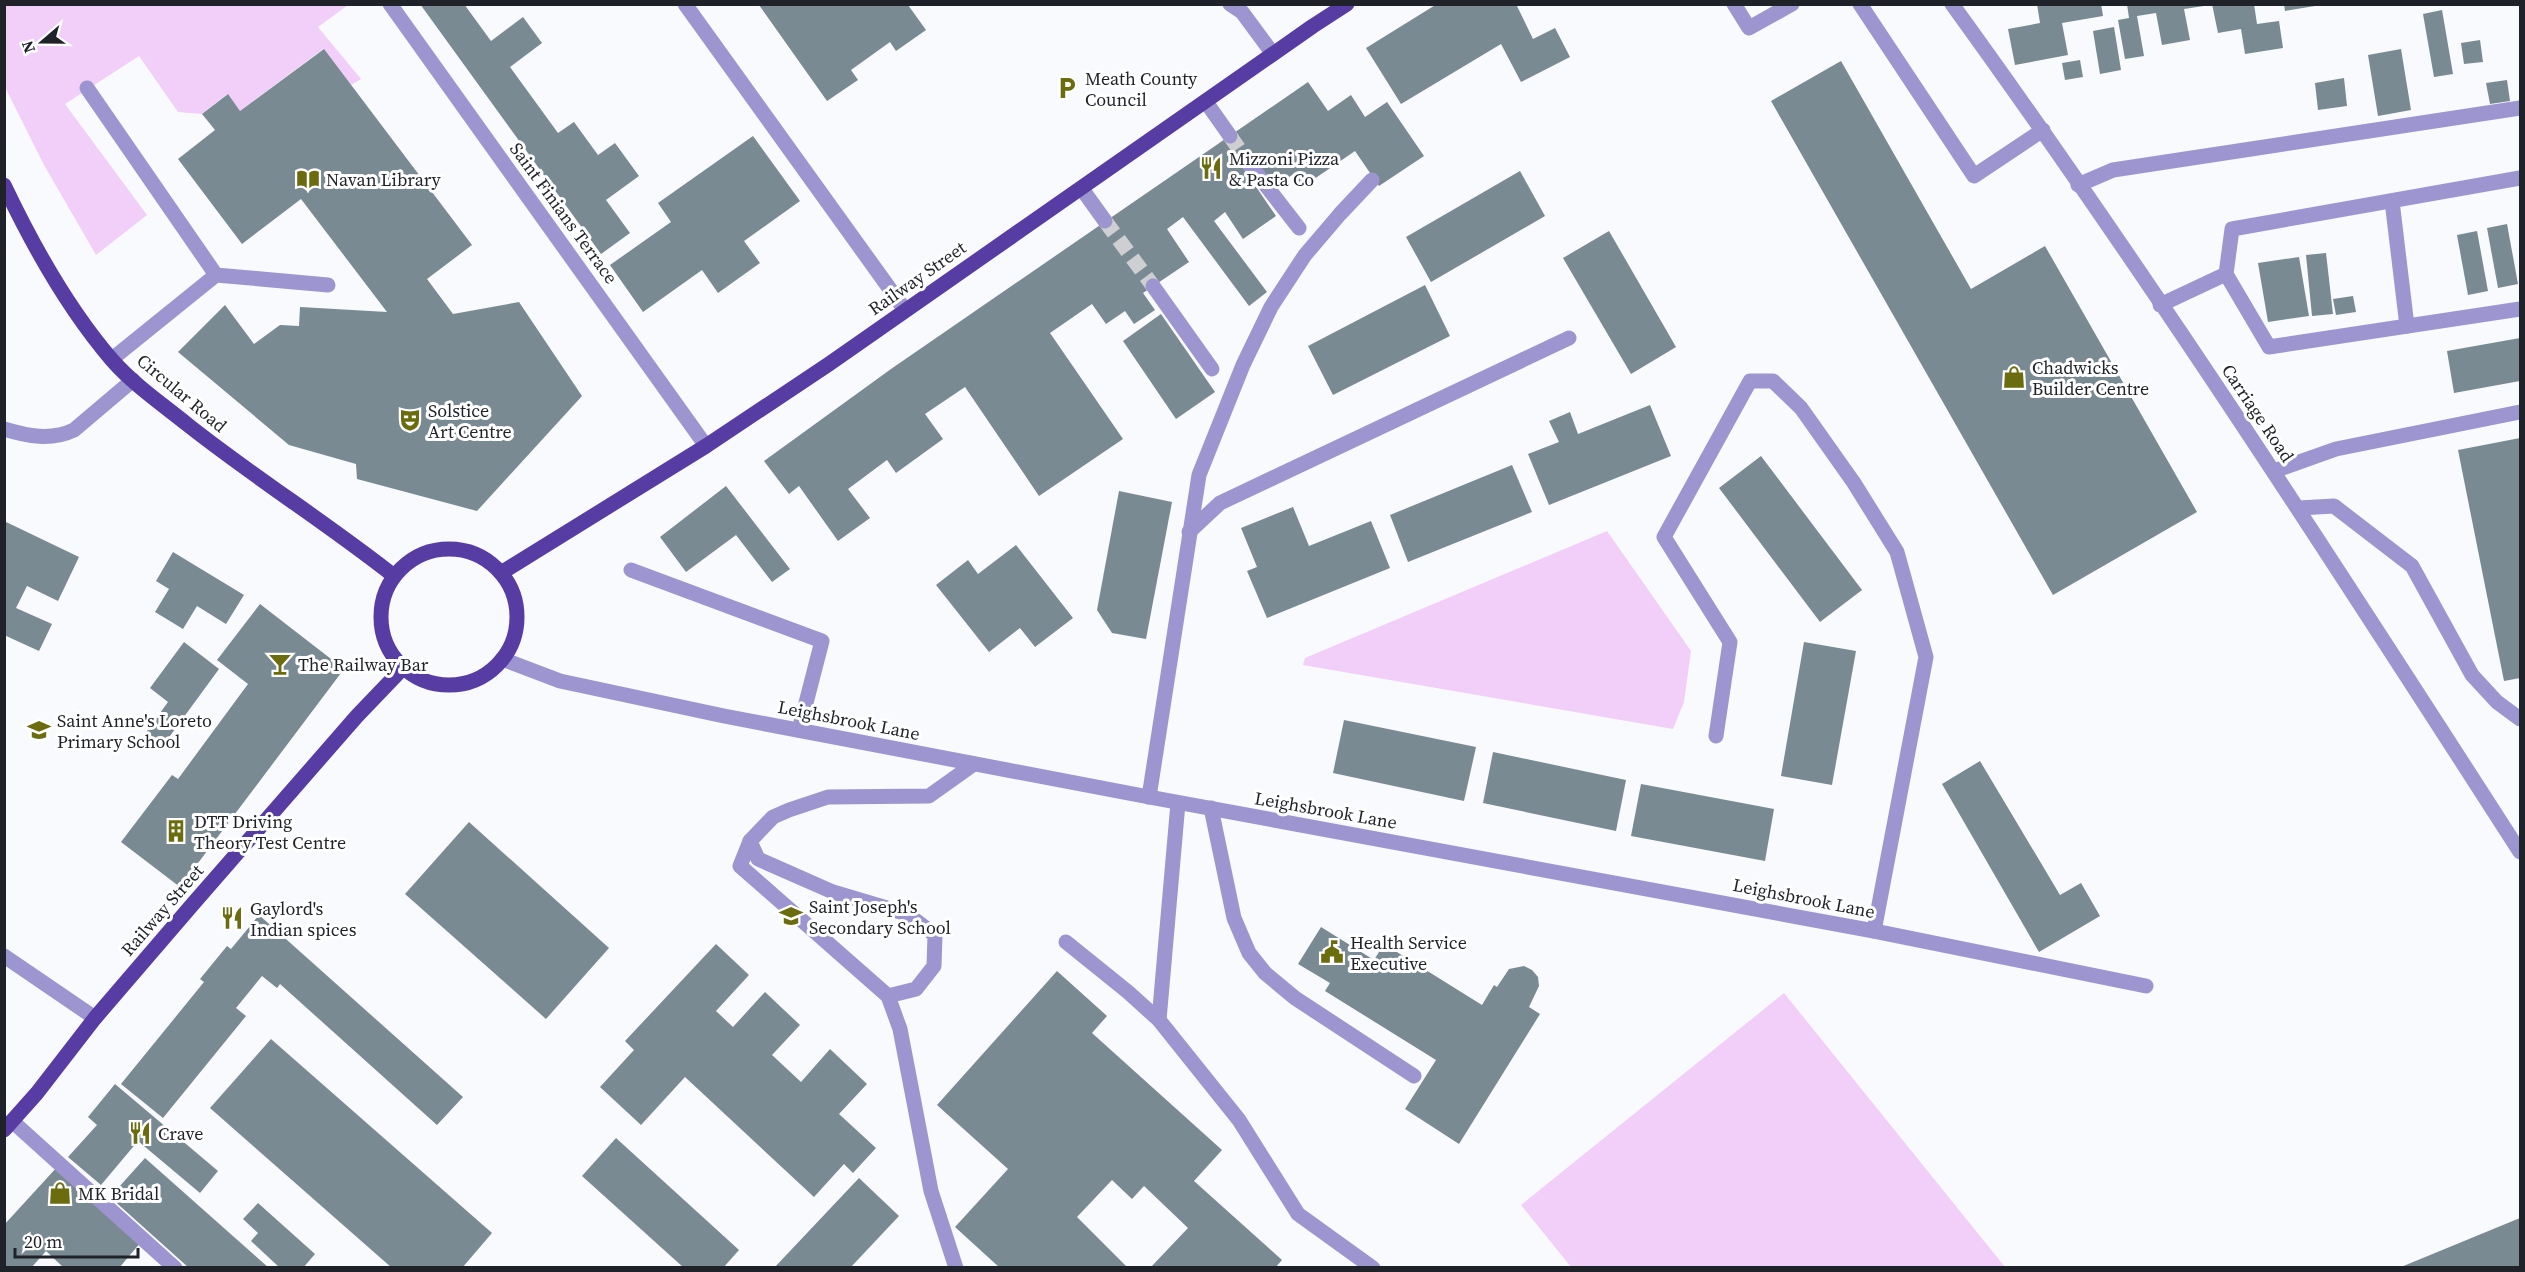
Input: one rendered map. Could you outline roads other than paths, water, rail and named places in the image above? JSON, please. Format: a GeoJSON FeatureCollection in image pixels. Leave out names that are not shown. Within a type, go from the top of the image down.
{"type":"FeatureCollection","features":[{"type":"Feature","properties":{"kind":"main road","name":"Railway Street"},"geometry":{"type":"LineString","coordinates":[[501,573],[706,446],[1082,189],[1347,4]]}},
{"type":"Feature","properties":{"kind":"main road","name":"Circular Road"},"geometry":{"type":"LineString","coordinates":[[4,185],[62,291],[112,359],[133,380],[223,453],[339,533],[394,576]]}},
{"type":"Feature","properties":{"kind":"main road"},"geometry":{"type":"LineString","coordinates":[[447,549],[467,551],[486,560],[501,573],[511,589],[516,616],[512,643],[502,659],[486,674],[466,683],[443,685],[422,680],[403,668],[390,652],[382,634],[380,614],[384,594],[394,576],[408,562],[426,552],[447,549]]}},
{"type":"Feature","properties":{"kind":"main road","name":"Railway Street"},"geometry":{"type":"LineString","coordinates":[[8,1125],[95,1018],[357,716],[403,668]]}},
{"type":"Feature","properties":{"kind":"street","name":"Saint Finians Terrace"},"geometry":{"type":"LineString","coordinates":[[390,4],[706,446]]}},
{"type":"Feature","properties":{"kind":"street"},"geometry":{"type":"LineString","coordinates":[[685,4],[904,310]]}},
{"type":"Feature","properties":{"kind":"street"},"geometry":{"type":"LineString","coordinates":[[1734,4],[1749,28],[1792,4]]}},
{"type":"Feature","properties":{"kind":"street"},"geometry":{"type":"LineString","coordinates":[[1860,4],[1974,176],[2043,130]]}},
{"type":"Feature","properties":{"kind":"street","name":"Carriage Road"},"geometry":{"type":"LineString","coordinates":[[1952,4],[2043,130],[2078,185],[2299,508],[2520,852]]}},
{"type":"Feature","properties":{"kind":"street"},"geometry":{"type":"LineString","coordinates":[[1237,7],[1273,54]]}},
{"type":"Feature","properties":{"kind":"street"},"geometry":{"type":"LineString","coordinates":[[87,88],[216,275]]}},
{"type":"Feature","properties":{"kind":"street"},"geometry":{"type":"LineString","coordinates":[[1206,102],[1230,136]]}},
{"type":"Feature","properties":{"kind":"street"},"geometry":{"type":"LineString","coordinates":[[2078,185],[2113,170],[2520,108]]}},
{"type":"Feature","properties":{"kind":"street"},"geometry":{"type":"LineString","coordinates":[[1250,165],[1299,228]]}},
{"type":"Feature","properties":{"kind":"street"},"geometry":{"type":"LineString","coordinates":[[2520,178],[2232,229],[2226,274],[2269,347],[2520,309]]}},
{"type":"Feature","properties":{"kind":"street"},"geometry":{"type":"LineString","coordinates":[[1149,797],[1198,475],[1243,365],[1271,307],[1305,255],[1340,213],[1372,180]]}},
{"type":"Feature","properties":{"kind":"street"},"geometry":{"type":"LineString","coordinates":[[1082,189],[1106,221]]}},
{"type":"Feature","properties":{"kind":"street"},"geometry":{"type":"LineString","coordinates":[[2392,201],[2407,326]]}},
{"type":"Feature","properties":{"kind":"street"},"geometry":{"type":"LineString","coordinates":[[2160,304],[2226,274]]}},
{"type":"Feature","properties":{"kind":"street"},"geometry":{"type":"LineString","coordinates":[[112,359],[216,275],[328,285]]}},
{"type":"Feature","properties":{"kind":"street"},"geometry":{"type":"LineString","coordinates":[[1153,286],[1212,369]]}},
{"type":"Feature","properties":{"kind":"street"},"geometry":{"type":"LineString","coordinates":[[1189,532],[1220,502],[1569,338]]}},
{"type":"Feature","properties":{"kind":"street"},"geometry":{"type":"LineString","coordinates":[[4,429],[30,436],[64,434],[74,430],[133,380]]}},
{"type":"Feature","properties":{"kind":"street"},"geometry":{"type":"LineString","coordinates":[[1716,736],[1730,642],[1664,537],[1750,381],[1773,381],[1801,408],[1854,483],[1897,552],[1926,657],[1874,931]]}},
{"type":"Feature","properties":{"kind":"street"},"geometry":{"type":"LineString","coordinates":[[2274,471],[2336,448],[2520,412]]}},
{"type":"Feature","properties":{"kind":"street"},"geometry":{"type":"LineString","coordinates":[[2299,508],[2334,506],[2412,566],[2472,675],[2497,702],[2520,718]]}},
{"type":"Feature","properties":{"kind":"street"},"geometry":{"type":"LineString","coordinates":[[631,570],[822,641],[799,730]]}},
{"type":"Feature","properties":{"kind":"street","name":"Leighsbrook Lane"},"geometry":{"type":"LineString","coordinates":[[502,659],[560,681],[799,730],[1178,803],[1874,931],[2146,986]]}},
{"type":"Feature","properties":{"kind":"street"},"geometry":{"type":"LineString","coordinates":[[956,1268],[931,1191],[900,1029],[888,996],[740,866],[750,841],[773,817],[789,810],[828,797],[929,796],[974,764]]}},
{"type":"Feature","properties":{"kind":"street"},"geometry":{"type":"LineString","coordinates":[[1159,1020],[1178,803]]}},
{"type":"Feature","properties":{"kind":"street"},"geometry":{"type":"LineString","coordinates":[[1211,808],[1234,918],[1249,953],[1265,973],[1295,998],[1414,1076]]}},
{"type":"Feature","properties":{"kind":"street"},"geometry":{"type":"LineString","coordinates":[[750,841],[758,859],[833,892],[907,914],[935,935],[934,966],[916,989],[888,996]]}},
{"type":"Feature","properties":{"kind":"street"},"geometry":{"type":"LineString","coordinates":[[1066,942],[1159,1020],[1239,1120],[1298,1214],[1373,1268]]}},
{"type":"Feature","properties":{"kind":"street"},"geometry":{"type":"LineString","coordinates":[[4,956],[95,1018]]}},
{"type":"Feature","properties":{"kind":"street"},"geometry":{"type":"LineString","coordinates":[[8,1125],[175,1268]]}},
{"type":"Feature","properties":{"kind":"tunnel"},"geometry":{"type":"LineString","coordinates":[[1230,136],[1250,165]]}},
{"type":"Feature","properties":{"kind":"tunnel"},"geometry":{"type":"LineString","coordinates":[[1105,221],[1153,286]]}},
{"type":"Feature","properties":{"kind":"place","name":"Meath County Council"},"geometry":{"type":"Point","coordinates":[1067,88]}},
{"type":"Feature","properties":{"kind":"place","name":"Mizzoni Pizza & Pasta Co"},"geometry":{"type":"Point","coordinates":[1211,168]}},
{"type":"Feature","properties":{"kind":"place","name":"Navan Library"},"geometry":{"type":"Point","coordinates":[308,179]}},
{"type":"Feature","properties":{"kind":"place","name":"Chadwicks Builder Centre"},"geometry":{"type":"Point","coordinates":[2014,377]}},
{"type":"Feature","properties":{"kind":"place","name":"Solstice Art Centre"},"geometry":{"type":"Point","coordinates":[410,420]}},
{"type":"Feature","properties":{"kind":"place","name":"The Railway Bar"},"geometry":{"type":"Point","coordinates":[280,664]}},
{"type":"Feature","properties":{"kind":"place","name":"Saint Anne's Loreto Primary School"},"geometry":{"type":"Point","coordinates":[39,730]}},
{"type":"Feature","properties":{"kind":"place","name":"DTT Driving Theory Test Centre"},"geometry":{"type":"Point","coordinates":[176,831]}},
{"type":"Feature","properties":{"kind":"place","name":"Saint Joseph's Secondary School"},"geometry":{"type":"Point","coordinates":[791,916]}},
{"type":"Feature","properties":{"kind":"place","name":"Gaylord's Indian spices"},"geometry":{"type":"Point","coordinates":[232,918]}},
{"type":"Feature","properties":{"kind":"place","name":"Health Service Executive"},"geometry":{"type":"Point","coordinates":[1332,952]}},
{"type":"Feature","properties":{"kind":"place","name":"Crave"},"geometry":{"type":"Point","coordinates":[140,1133]}},
{"type":"Feature","properties":{"kind":"place","name":"MK Bridal"},"geometry":{"type":"Point","coordinates":[60,1193]}}]}
